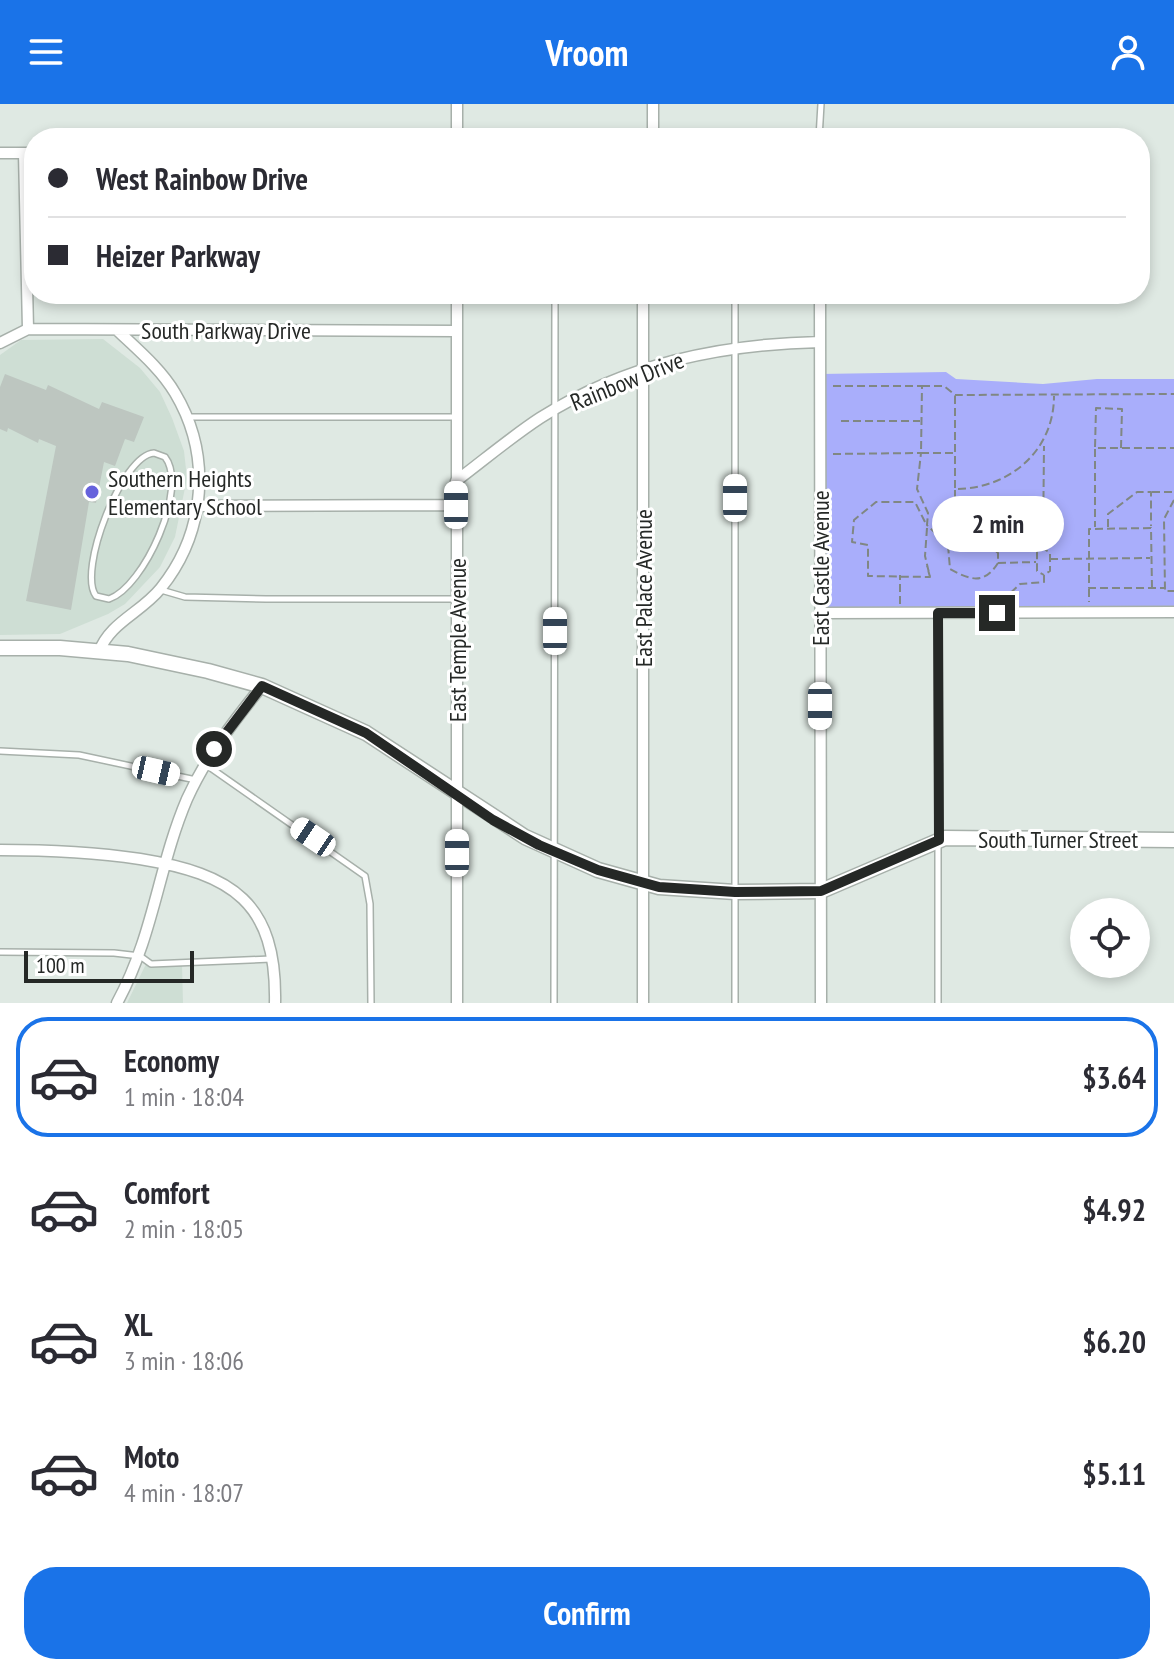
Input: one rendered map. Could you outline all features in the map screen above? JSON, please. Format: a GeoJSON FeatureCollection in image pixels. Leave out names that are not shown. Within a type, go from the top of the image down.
{"type":"FeatureCollection","features":[{"type":"Feature","properties":{"kind":"main road","name":"South Turner Street"},"geometry":{"type":"LineString","coordinates":[[0,648],[99,652],[168,661],[262,686],[366,733],[493,820],[554,852],[643,882],[680,890],[821,891],[939,840],[1174,840]]}},
{"type":"Feature","properties":{"kind":"street"},"geometry":{"type":"LineString","coordinates":[[457,104],[457,128]]}},
{"type":"Feature","properties":{"kind":"street"},"geometry":{"type":"LineString","coordinates":[[653,104],[653,128]]}},
{"type":"Feature","properties":{"kind":"street"},"geometry":{"type":"LineString","coordinates":[[0,153],[24,153]]}},
{"type":"Feature","properties":{"kind":"street"},"geometry":{"type":"LineString","coordinates":[[28,329],[29,304]]}},
{"type":"Feature","properties":{"kind":"street","name":"East Temple Avenue"},"geometry":{"type":"LineString","coordinates":[[457,304],[457,1003]]}},
{"type":"Feature","properties":{"kind":"street","name":"East Palace Avenue"},"geometry":{"type":"LineString","coordinates":[[643,304],[643,1003]]}},
{"type":"Feature","properties":{"kind":"street","name":"East Castle Avenue"},"geometry":{"type":"LineString","coordinates":[[820,304],[821,1003]]}},
{"type":"Feature","properties":{"kind":"street","name":"South Parkway Drive"},"geometry":{"type":"LineString","coordinates":[[0,343],[28,329],[456,331]]}},
{"type":"Feature","properties":{"kind":"street"},"geometry":{"type":"LineString","coordinates":[[99,652],[105,634],[160,590],[184,552],[198,510],[197,456],[187,417],[174,391],[117,330]]}},
{"type":"Feature","properties":{"kind":"street","name":"Rainbow Drive"},"geometry":{"type":"LineString","coordinates":[[456,481],[556,409],[643,369],[735,347],[820,342]]}},
{"type":"Feature","properties":{"kind":"street"},"geometry":{"type":"LineString","coordinates":[[198,510],[456,505]]}},
{"type":"Feature","properties":{"kind":"street"},"geometry":{"type":"LineString","coordinates":[[820,613],[1174,612]]}},
{"type":"Feature","properties":{"kind":"street"},"geometry":{"type":"LineString","coordinates":[[117,1003],[140,956],[167,864],[197,780],[205,764],[262,686]]}},
{"type":"Feature","properties":{"kind":"street"},"geometry":{"type":"LineString","coordinates":[[0,850],[91,852],[167,864],[201,872],[232,889],[257,916],[274,960],[275,1003]]}},
{"type":"Feature","properties":{"kind":"lane"},"geometry":{"type":"LineString","coordinates":[[820,128],[821,104]]}},
{"type":"Feature","properties":{"kind":"lane"},"geometry":{"type":"LineString","coordinates":[[554,1003],[555,304]]}},
{"type":"Feature","properties":{"kind":"lane"},"geometry":{"type":"LineString","coordinates":[[735,304],[735,1003]]}},
{"type":"Feature","properties":{"kind":"lane"},"geometry":{"type":"LineString","coordinates":[[187,417],[457,417]]}},
{"type":"Feature","properties":{"kind":"lane"},"geometry":{"type":"LineString","coordinates":[[147,454],[165,457],[170,465],[173,479],[168,508],[148,556],[127,588],[109,599],[96,596],[89,581],[105,519],[121,485],[147,454]]}},
{"type":"Feature","properties":{"kind":"lane"},"geometry":{"type":"LineString","coordinates":[[168,508],[198,510]]}},
{"type":"Feature","properties":{"kind":"lane"},"geometry":{"type":"LineString","coordinates":[[160,590],[185,597],[457,599]]}},
{"type":"Feature","properties":{"kind":"lane"},"geometry":{"type":"LineString","coordinates":[[938,613],[938,1003]]}},
{"type":"Feature","properties":{"kind":"lane"},"geometry":{"type":"LineString","coordinates":[[0,751],[79,755],[197,780]]}},
{"type":"Feature","properties":{"kind":"lane"},"geometry":{"type":"LineString","coordinates":[[205,764],[365,876],[370,904],[371,1003]]}},
{"type":"Feature","properties":{"kind":"lane"},"geometry":{"type":"LineString","coordinates":[[0,952],[114,953],[140,956],[146,964],[175,965],[233,959],[274,960]]}},
{"type":"Feature","properties":{"kind":"path"},"geometry":{"type":"LineString","coordinates":[[820,386],[944,386],[955,395],[1174,394]]}},
{"type":"Feature","properties":{"kind":"path"},"geometry":{"type":"LineString","coordinates":[[922,386],[917,489],[928,513],[925,556],[930,577]]}},
{"type":"Feature","properties":{"kind":"path"},"geometry":{"type":"LineString","coordinates":[[955,395],[955,541]]}},
{"type":"Feature","properties":{"kind":"path"},"geometry":{"type":"LineString","coordinates":[[955,489],[969,489],[1011,474],[1032,459],[1044,442],[1054,416],[1054,395]]}},
{"type":"Feature","properties":{"kind":"path"},"geometry":{"type":"LineString","coordinates":[[1095,529],[1096,408],[1122,409],[1121,448]]}},
{"type":"Feature","properties":{"kind":"path"},"geometry":{"type":"LineString","coordinates":[[841,421],[921,422]]}},
{"type":"Feature","properties":{"kind":"path"},"geometry":{"type":"LineString","coordinates":[[1043,548],[1044,442]]}},
{"type":"Feature","properties":{"kind":"path"},"geometry":{"type":"LineString","coordinates":[[1095,448],[1174,448]]}},
{"type":"Feature","properties":{"kind":"path"},"geometry":{"type":"LineString","coordinates":[[820,454],[955,453]]}},
{"type":"Feature","properties":{"kind":"path"},"geometry":{"type":"LineString","coordinates":[[1108,529],[1108,514],[1137,492],[1174,492]]}},
{"type":"Feature","properties":{"kind":"path"},"geometry":{"type":"LineString","coordinates":[[1151,492],[1152,588]]}},
{"type":"Feature","properties":{"kind":"path"},"geometry":{"type":"LineString","coordinates":[[1174,500],[1164,519],[1165,591],[1174,591]]}},
{"type":"Feature","properties":{"kind":"path"},"geometry":{"type":"LineString","coordinates":[[930,577],[868,576],[868,545],[852,542],[854,520],[876,502],[915,502],[927,525],[948,545],[950,569],[979,580],[987,577],[998,563],[998,553],[985,542],[955,541],[948,545]]}},
{"type":"Feature","properties":{"kind":"path"},"geometry":{"type":"LineString","coordinates":[[1089,602],[1089,529],[1151,528]]}},
{"type":"Feature","properties":{"kind":"path"},"geometry":{"type":"LineString","coordinates":[[1001,602],[1020,584],[1041,585],[1044,575],[1050,571],[1050,553],[1043,548]]}},
{"type":"Feature","properties":{"kind":"path"},"geometry":{"type":"LineString","coordinates":[[1043,548],[1037,552],[1037,571],[1044,575]]}},
{"type":"Feature","properties":{"kind":"path"},"geometry":{"type":"LineString","coordinates":[[1050,559],[1151,558]]}},
{"type":"Feature","properties":{"kind":"path"},"geometry":{"type":"LineString","coordinates":[[998,563],[1037,562]]}},
{"type":"Feature","properties":{"kind":"path"},"geometry":{"type":"LineString","coordinates":[[927,566],[930,577]]}},
{"type":"Feature","properties":{"kind":"path"},"geometry":{"type":"LineString","coordinates":[[899,613],[900,575]]}},
{"type":"Feature","properties":{"kind":"path"},"geometry":{"type":"LineString","coordinates":[[1089,588],[1165,588]]}},
{"type":"Feature","properties":{"kind":"shaded area","name":"Southern Heights Elementary School"},"geometry":{"type":"Polygon","coordinates":[[[103,339],[140,368],[160,392],[184,451],[187,478],[175,537],[160,567],[125,604],[108,614],[60,634],[0,635],[0,355],[21,340],[103,339]]]}},
{"type":"Feature","properties":{"kind":"shaded area"},"geometry":{"type":"Polygon","coordinates":[[[946,372],[956,379],[1043,384],[1097,379],[1174,379],[1174,612],[820,613],[820,374],[946,372]]]}},
{"type":"Feature","properties":{"kind":"shaded area"},"geometry":{"type":"Polygon","coordinates":[[[146,964],[182,964],[183,1003],[127,1003],[146,964]]]}},
{"type":"Feature","properties":{"kind":"building"},"geometry":{"type":"Polygon","coordinates":[[[5,374],[46,390],[48,385],[99,409],[102,402],[144,417],[134,442],[125,439],[115,466],[104,462],[96,503],[89,502],[71,610],[26,601],[56,446],[39,439],[38,443],[8,428],[7,432],[0,429],[0,387],[5,374]]]}},
{"type":"Feature","properties":{"kind":"place","name":"Southern Heights Elementary School"},"geometry":{"type":"Point","coordinates":[92,492]}},
{"type":"Feature","properties":{"kind":"route"},"geometry":{"type":"LineString","coordinates":[[214,749],[262,686],[366,733],[493,820],[558,854],[598,870],[680,890],[821,891],[939,840],[938,613],[997,613]]}}]}
